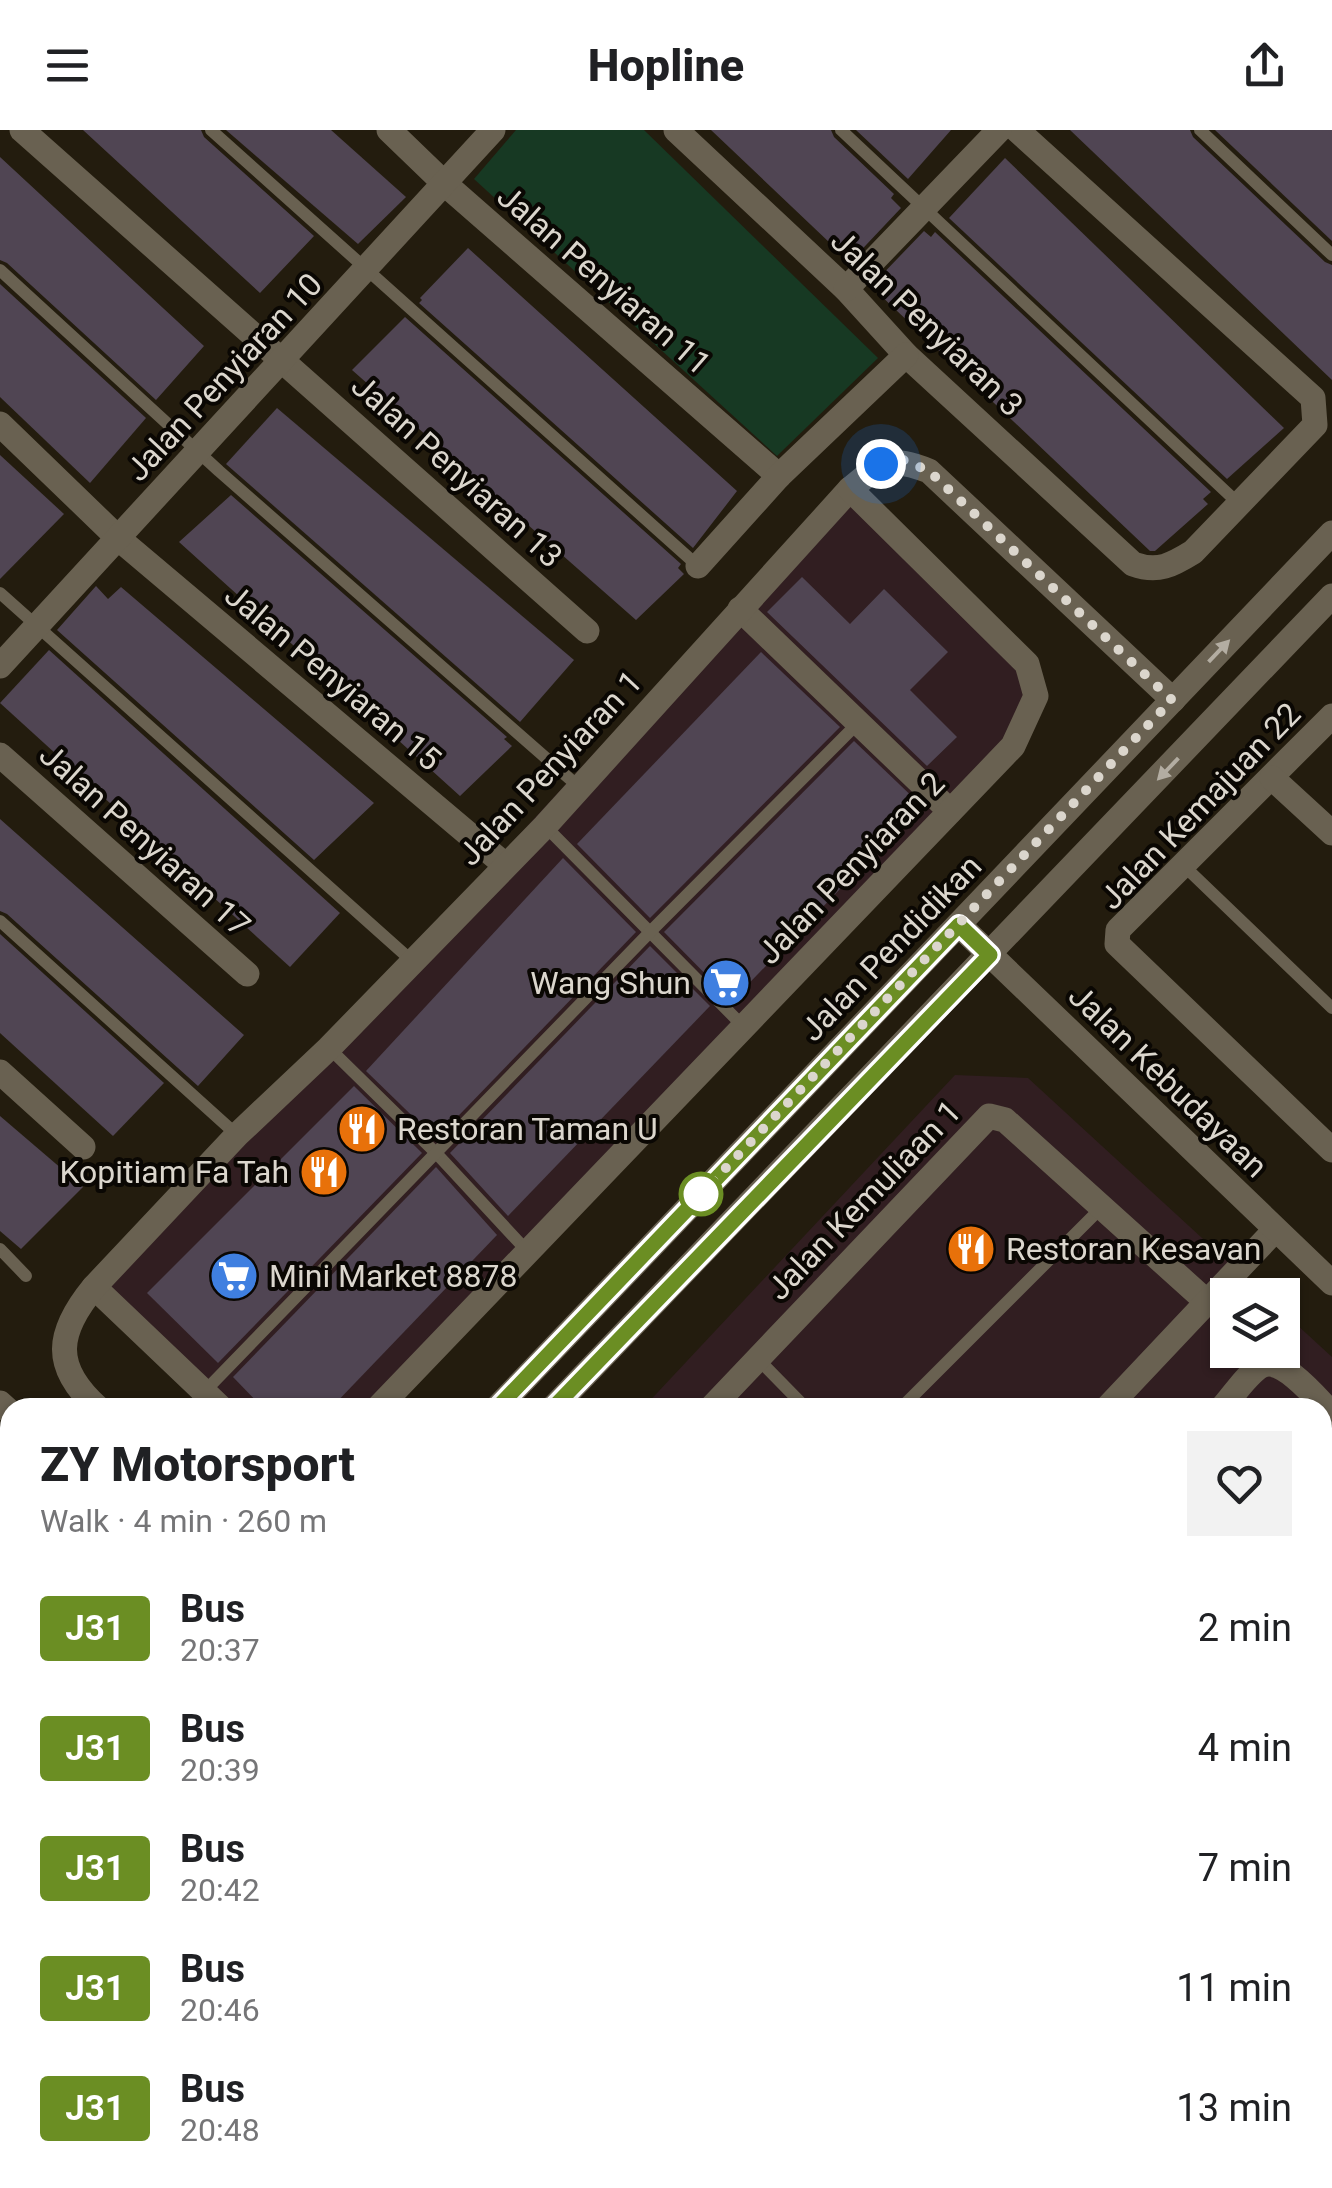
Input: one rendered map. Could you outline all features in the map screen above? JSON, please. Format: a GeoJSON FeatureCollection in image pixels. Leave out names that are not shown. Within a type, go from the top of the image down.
{"type":"FeatureCollection","features":[{"type":"Feature","properties":{"kind":"street","name":"Jalan Penyiaran 13"},"geometry":{"type":"LineString","coordinates":[[22,130],[587,632]]}},
{"type":"Feature","properties":{"kind":"street","name":"Jalan Penyiaran 11"},"geometry":{"type":"LineString","coordinates":[[389,130],[445,184],[779,476]]}},
{"type":"Feature","properties":{"kind":"street","name":"Jalan Penyiaran 10"},"geometry":{"type":"LineString","coordinates":[[0,666],[493,130]]}},
{"type":"Feature","properties":{"kind":"street","name":"Jalan Penyiaran 3"},"geometry":{"type":"LineString","coordinates":[[676,130],[846,290],[906,355],[1133,564],[1170,567],[1193,552],[1239,504]]}},
{"type":"Feature","properties":{"kind":"street"},"geometry":{"type":"LineString","coordinates":[[846,290],[999,130]]}},
{"type":"Feature","properties":{"kind":"street"},"geometry":{"type":"LineString","coordinates":[[1017,130],[1312,398],[1315,424],[1239,504]]}},
{"type":"Feature","properties":{"kind":"street"},"geometry":{"type":"LineString","coordinates":[[698,566],[779,476],[906,355]]}},
{"type":"Feature","properties":{"kind":"street","name":"Jalan Penyiaran 15"},"geometry":{"type":"LineString","coordinates":[[0,424],[119,538],[506,865]]}},
{"type":"Feature","properties":{"kind":"street","name":"Jalan Penyiaran 1"},"geometry":{"type":"LineString","coordinates":[[89,1398],[69,1374],[62,1346],[73,1312],[94,1287],[237,1134],[329,1048],[545,826],[850,488],[881,464],[903,460],[929,471],[1172,700]]}},
{"type":"Feature","properties":{"kind":"street","name":"Jalan Penyiaran 2"},"geometry":{"type":"LineString","coordinates":[[388,1398],[1013,746],[1036,696],[1027,664],[850,488]]}},
{"type":"Feature","properties":{"kind":"street","name":"Jalan Pendidikan"},"geometry":{"type":"LineString","coordinates":[[506,1398],[1332,533]]}},
{"type":"Feature","properties":{"kind":"street"},"geometry":{"type":"LineString","coordinates":[[563,1398],[1332,596]]}},
{"type":"Feature","properties":{"kind":"street"},"geometry":{"type":"LineString","coordinates":[[740,609],[950,811]]}},
{"type":"Feature","properties":{"kind":"street","name":"Jalan Kemajuan 22"},"geometry":{"type":"LineString","coordinates":[[1332,716],[1118,930],[1116,944],[1332,1150]]}},
{"type":"Feature","properties":{"kind":"street","name":"Jalan Penyiaran 17"},"geometry":{"type":"LineString","coordinates":[[0,754],[247,974]]}},
{"type":"Feature","properties":{"kind":"street"},"geometry":{"type":"LineString","coordinates":[[1272,778],[1332,833]]}},
{"type":"Feature","properties":{"kind":"street","name":"Jalan Kebudayaan"},"geometry":{"type":"LineString","coordinates":[[959,925],[1332,1283]]}},
{"type":"Feature","properties":{"kind":"street"},"geometry":{"type":"LineString","coordinates":[[0,1072],[84,1148]]}},
{"type":"Feature","properties":{"kind":"street","name":"Jalan Kemuliaan 1"},"geometry":{"type":"LineString","coordinates":[[721,1398],[989,1116],[1004,1120],[1207,1302]]}},
{"type":"Feature","properties":{"kind":"street"},"geometry":{"type":"LineString","coordinates":[[1116,1398],[1275,1230]]}},
{"type":"Feature","properties":{"kind":"street"},"geometry":{"type":"LineString","coordinates":[[94,1287],[211,1398]]}},
{"type":"Feature","properties":{"kind":"street"},"geometry":{"type":"LineString","coordinates":[[1232,1398],[1262,1366],[1275,1364],[1288,1370],[1316,1398]]}},
{"type":"Feature","properties":{"kind":"lane"},"geometry":{"type":"LineString","coordinates":[[212,130],[698,566]]}},
{"type":"Feature","properties":{"kind":"lane"},"geometry":{"type":"LineString","coordinates":[[841,130],[1239,504]]}},
{"type":"Feature","properties":{"kind":"lane"},"geometry":{"type":"LineString","coordinates":[[1200,130],[1332,255]]}},
{"type":"Feature","properties":{"kind":"lane"},"geometry":{"type":"LineString","coordinates":[[0,270],[198,452],[579,787]]}},
{"type":"Feature","properties":{"kind":"lane"},"geometry":{"type":"LineString","coordinates":[[0,593],[412,961]]}},
{"type":"Feature","properties":{"kind":"lane"},"geometry":{"type":"LineString","coordinates":[[215,1398],[437,1154],[857,724]]}},
{"type":"Feature","properties":{"kind":"lane"},"geometry":{"type":"LineString","coordinates":[[545,826],[744,1027]]}},
{"type":"Feature","properties":{"kind":"lane"},"geometry":{"type":"LineString","coordinates":[[1182,864],[1332,1008]]}},
{"type":"Feature","properties":{"kind":"lane"},"geometry":{"type":"LineString","coordinates":[[0,921],[237,1134]]}},
{"type":"Feature","properties":{"kind":"lane"},"geometry":{"type":"LineString","coordinates":[[329,1048],[437,1154],[528,1252]]}},
{"type":"Feature","properties":{"kind":"lane"},"geometry":{"type":"LineString","coordinates":[[911,1398],[1101,1208]]}},
{"type":"Feature","properties":{"kind":"lane"},"geometry":{"type":"LineString","coordinates":[[0,1249],[26,1276]]}},
{"type":"Feature","properties":{"kind":"lane"},"geometry":{"type":"LineString","coordinates":[[758,1359],[796,1398]]}},
{"type":"Feature","properties":{"kind":"shaded area"},"geometry":{"type":"Polygon","coordinates":[[[850,475],[1048,695],[400,1398],[198,1398],[81,1287],[507,848],[850,475]]]}},
{"type":"Feature","properties":{"kind":"shaded area"},"geometry":{"type":"Polygon","coordinates":[[[955,1075],[1028,1078],[1246,1278],[1210,1278],[1210,1368],[1300,1368],[1300,1328],[1332,1357],[1332,1398],[652,1398],[955,1075]]]}},
{"type":"Feature","properties":{"kind":"green space"},"geometry":{"type":"Polygon","coordinates":[[[516,130],[644,130],[878,358],[777,456],[474,179],[516,130]]]}},
{"type":"Feature","properties":{"kind":"building"},"geometry":{"type":"Polygon","coordinates":[[[83,130],[201,130],[204,137],[314,236],[260,293],[83,130]]]}},
{"type":"Feature","properties":{"kind":"building"},"geometry":{"type":"Polygon","coordinates":[[[226,130],[331,130],[406,197],[358,244],[226,130]]]}},
{"type":"Feature","properties":{"kind":"building"},"geometry":{"type":"Polygon","coordinates":[[[711,130],[831,130],[894,194],[891,198],[901,208],[850,262],[711,130]]]}},
{"type":"Feature","properties":{"kind":"building"},"geometry":{"type":"Polygon","coordinates":[[[856,130],[951,130],[908,179],[856,130]]]}},
{"type":"Feature","properties":{"kind":"building"},"geometry":{"type":"Polygon","coordinates":[[[1070,130],[1190,130],[1193,137],[1332,265],[1332,380],[1070,130]]]}},
{"type":"Feature","properties":{"kind":"building"},"geometry":{"type":"Polygon","coordinates":[[[1215,130],[1332,130],[1332,241],[1215,130]]]}},
{"type":"Feature","properties":{"kind":"building"},"geometry":{"type":"Polygon","coordinates":[[[0,157],[204,346],[156,400],[0,260],[0,157]]]}},
{"type":"Feature","properties":{"kind":"building"},"geometry":{"type":"Polygon","coordinates":[[[1005,158],[1284,428],[1227,479],[949,218],[1005,158]]]}},
{"type":"Feature","properties":{"kind":"building"},"geometry":{"type":"Polygon","coordinates":[[[924,231],[931,237],[935,232],[1211,492],[1203,499],[1208,504],[1155,551],[1150,551],[876,291],[873,284],[924,231]]]}},
{"type":"Feature","properties":{"kind":"building"},"geometry":{"type":"Polygon","coordinates":[[[468,248],[737,491],[693,548],[419,303],[468,248]]]}},
{"type":"Feature","properties":{"kind":"building"},"geometry":{"type":"Polygon","coordinates":[[[0,284],[146,418],[90,483],[0,397],[0,284]]]}},
{"type":"Feature","properties":{"kind":"building"},"geometry":{"type":"Polygon","coordinates":[[[405,317],[681,564],[678,568],[684,574],[636,620],[352,370],[405,317]]]}},
{"type":"Feature","properties":{"kind":"building"},"geometry":{"type":"Polygon","coordinates":[[[277,408],[574,660],[520,722],[226,464],[277,408]]]}},
{"type":"Feature","properties":{"kind":"building"},"geometry":{"type":"Polygon","coordinates":[[[0,455],[64,514],[0,579],[0,455]]]}},
{"type":"Feature","properties":{"kind":"building"},"geometry":{"type":"Polygon","coordinates":[[[231,495],[507,737],[504,739],[512,746],[460,796],[179,542],[231,495]]]}},
{"type":"Feature","properties":{"kind":"building"},"geometry":{"type":"Polygon","coordinates":[[[802,577],[850,624],[884,589],[948,652],[910,690],[957,737],[927,766],[767,612],[802,577]]]}},
{"type":"Feature","properties":{"kind":"building"},"geometry":{"type":"Polygon","coordinates":[[[96,586],[108,599],[121,587],[374,803],[314,860],[57,630],[96,586]]]}},
{"type":"Feature","properties":{"kind":"building"},"geometry":{"type":"Polygon","coordinates":[[[49,650],[340,913],[290,967],[0,703],[49,650]]]}},
{"type":"Feature","properties":{"kind":"building"},"geometry":{"type":"Polygon","coordinates":[[[761,652],[840,727],[650,918],[577,844],[761,652]]]}},
{"type":"Feature","properties":{"kind":"building"},"geometry":{"type":"Polygon","coordinates":[[[854,741],[921,805],[732,1001],[664,932],[854,741]]]}},
{"type":"Feature","properties":{"kind":"building"},"geometry":{"type":"Polygon","coordinates":[[[0,819],[244,1035],[198,1086],[0,911],[0,819]]]}},
{"type":"Feature","properties":{"kind":"building"},"geometry":{"type":"Polygon","coordinates":[[[563,858],[636,932],[436,1139],[366,1071],[563,858]]]}},
{"type":"Feature","properties":{"kind":"building"},"geometry":{"type":"Polygon","coordinates":[[[0,934],[164,1083],[113,1136],[0,1033],[0,934]]]}},
{"type":"Feature","properties":{"kind":"building"},"geometry":{"type":"Polygon","coordinates":[[[650,946],[710,1006],[508,1216],[450,1153],[650,946]]]}},
{"type":"Feature","properties":{"kind":"building"},"geometry":{"type":"Polygon","coordinates":[[[354,1086],[422,1153],[218,1363],[147,1293],[354,1086]]]}},
{"type":"Feature","properties":{"kind":"building"},"geometry":{"type":"Polygon","coordinates":[[[0,1116],[83,1187],[21,1249],[0,1231],[0,1116]]]}},
{"type":"Feature","properties":{"kind":"building"},"geometry":{"type":"Polygon","coordinates":[[[436,1167],[497,1235],[341,1398],[253,1398],[233,1377],[436,1167]]]}},
{"type":"Feature","properties":{"kind":"bus line","name":"J31"},"geometry":{"type":"LineString","coordinates":[[507,1398],[959,925],[990,955],[563,1398]]}},
{"type":"Feature","properties":{"kind":"place","name":"Wang Shun"},"geometry":{"type":"Point","coordinates":[726,983]}},
{"type":"Feature","properties":{"kind":"place","name":"Restoran Taman U"},"geometry":{"type":"Point","coordinates":[362,1129]}},
{"type":"Feature","properties":{"kind":"place","name":"Kopitiam Fa Tah"},"geometry":{"type":"Point","coordinates":[324,1172]}},
{"type":"Feature","properties":{"kind":"place","name":"Restoran Kesavan"},"geometry":{"type":"Point","coordinates":[971,1249]}},
{"type":"Feature","properties":{"kind":"place","name":"Mini Market 8878"},"geometry":{"type":"Point","coordinates":[234,1276]}},
{"type":"Feature","properties":{"kind":"route"},"geometry":{"type":"LineString","coordinates":[[701,1194],[1172,700],[929,471],[903,460],[881,464]]}}]}
